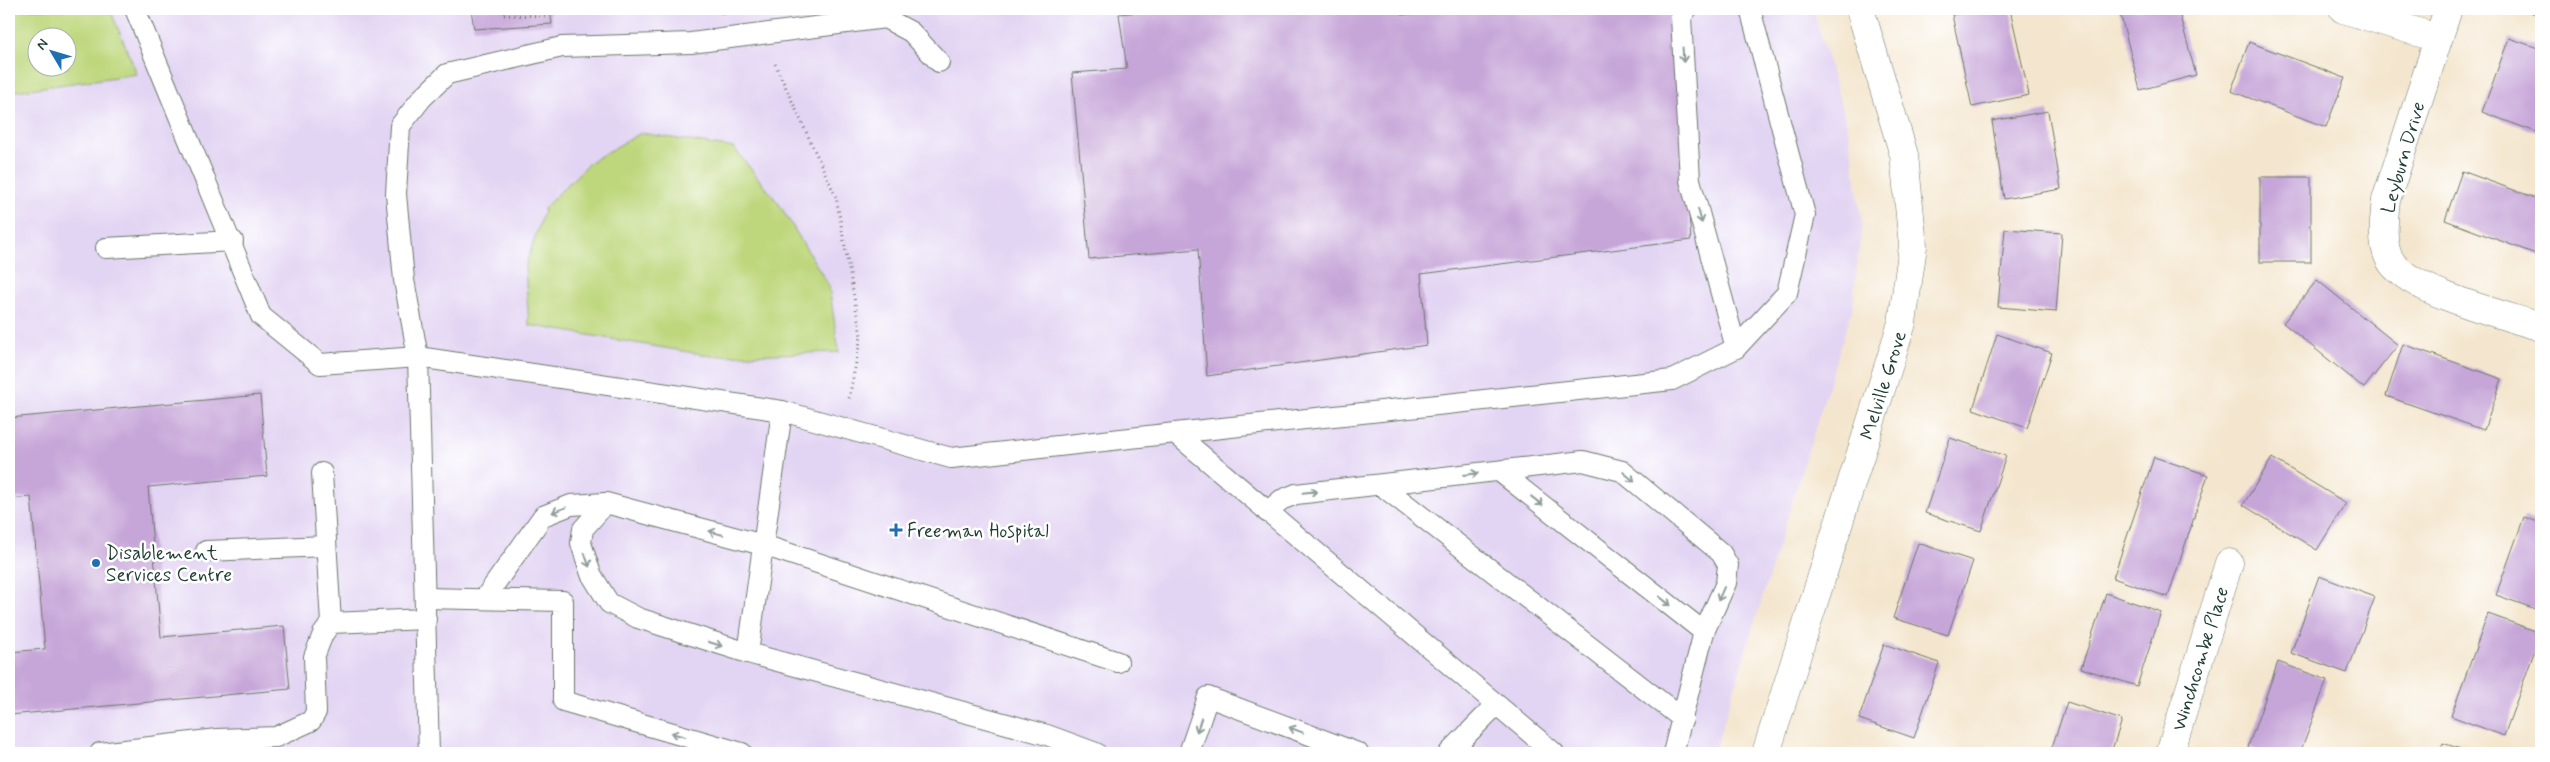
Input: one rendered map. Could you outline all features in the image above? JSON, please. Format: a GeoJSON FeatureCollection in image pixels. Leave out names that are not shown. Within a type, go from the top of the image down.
{"type":"FeatureCollection","features":[{"type":"Feature","properties":{"kind":"street","name":"Melville Grove"},"geometry":{"type":"LineString","coordinates":[[1766,753],[1902,323],[1913,246],[1904,155],[1860,9]]}},
{"type":"Feature","properties":{"kind":"street"},"geometry":{"type":"LineString","coordinates":[[2343,9],[2437,38]]}},
{"type":"Feature","properties":{"kind":"street","name":"Leyburn Drive"},"geometry":{"type":"LineString","coordinates":[[2448,9],[2437,38],[2386,200],[2382,232],[2391,263],[2424,288],[2541,327]]}},
{"type":"Feature","properties":{"kind":"street","name":"Winchcombe Place"},"geometry":{"type":"LineString","coordinates":[[2170,753],[2229,563]]}},
{"type":"Feature","properties":{"kind":"lane"},"geometry":{"type":"LineString","coordinates":[[135,9],[262,316],[320,364],[418,358],[782,411],[951,458],[1672,380],[1736,348],[1787,293],[1805,215],[1750,9]]}},
{"type":"Feature","properties":{"kind":"lane"},"geometry":{"type":"LineString","coordinates":[[1687,9],[1681,18],[1690,180],[1736,348]]}},
{"type":"Feature","properties":{"kind":"lane"},"geometry":{"type":"LineString","coordinates":[[430,753],[418,358],[404,280],[396,194],[400,126],[422,98],[447,74],[562,47],[691,43],[886,18],[911,32],[939,62]]}},
{"type":"Feature","properties":{"kind":"lane"},"geometry":{"type":"LineString","coordinates":[[106,248],[232,241]]}},
{"type":"Feature","properties":{"kind":"lane"},"geometry":{"type":"LineString","coordinates":[[748,653],[782,411]]}},
{"type":"Feature","properties":{"kind":"lane"},"geometry":{"type":"LineString","coordinates":[[1175,433],[1266,512],[1554,753]]}},
{"type":"Feature","properties":{"kind":"lane"},"geometry":{"type":"LineString","coordinates":[[1266,512],[1281,500],[1296,494],[1583,462],[1622,471],[1721,553],[1728,566],[1726,584],[1704,632],[1673,753]]}},
{"type":"Feature","properties":{"kind":"lane"},"geometry":{"type":"LineString","coordinates":[[1499,471],[1704,632]]}},
{"type":"Feature","properties":{"kind":"lane"},"geometry":{"type":"LineString","coordinates":[[100,753],[216,738],[276,737],[311,721],[316,712],[314,657],[322,634],[331,623],[322,473]]}},
{"type":"Feature","properties":{"kind":"lane"},"geometry":{"type":"LineString","coordinates":[[1380,485],[1683,719]]}},
{"type":"Feature","properties":{"kind":"lane"},"geometry":{"type":"LineString","coordinates":[[484,599],[544,516],[571,505],[606,503],[763,545],[1118,662]]}},
{"type":"Feature","properties":{"kind":"lane"},"geometry":{"type":"LineString","coordinates":[[606,503],[584,529],[581,543],[591,574],[609,603],[638,618],[748,653],[1047,734],[1096,753]]}},
{"type":"Feature","properties":{"kind":"lane"},"geometry":{"type":"LineString","coordinates":[[206,552],[326,546]]}},
{"type":"Feature","properties":{"kind":"lane"},"geometry":{"type":"LineString","coordinates":[[425,598],[563,601],[563,701],[742,753]]}},
{"type":"Feature","properties":{"kind":"lane"},"geometry":{"type":"LineString","coordinates":[[331,623],[426,619]]}},
{"type":"Feature","properties":{"kind":"lane"},"geometry":{"type":"LineString","coordinates":[[1189,753],[1208,697],[1358,753]]}},
{"type":"Feature","properties":{"kind":"lane"},"geometry":{"type":"LineString","coordinates":[[1449,753],[1496,705]]}},
{"type":"Feature","properties":{"kind":"path"},"geometry":{"type":"LineString","coordinates":[[504,15],[554,16]]}},
{"type":"Feature","properties":{"kind":"path"},"geometry":{"type":"LineString","coordinates":[[766,34],[772,56],[836,197],[861,336],[843,429]]}},
{"type":"Feature","properties":{"kind":"shaded area","name":"Freeman Hospital"},"geometry":{"type":"Polygon","coordinates":[[[9,9],[1813,9],[1849,132],[1862,223],[1852,310],[1714,753],[525,753],[517,749],[466,753],[9,753],[9,9]]]}},
{"type":"Feature","properties":{"kind":"green space"},"geometry":{"type":"Polygon","coordinates":[[[9,9],[110,9],[137,74],[9,92],[9,9]]]}},
{"type":"Feature","properties":{"kind":"green space"},"geometry":{"type":"Polygon","coordinates":[[[641,133],[734,148],[779,204],[829,286],[839,352],[712,356],[529,325],[525,268],[545,207],[590,162],[641,133]]]}},
{"type":"Feature","properties":{"kind":"building"},"geometry":{"type":"Polygon","coordinates":[[[471,9],[550,9],[552,24],[474,29],[471,9]]]}},
{"type":"Feature","properties":{"kind":"building"},"geometry":{"type":"Polygon","coordinates":[[[719,9],[750,9],[750,10],[720,13],[719,9]]]}},
{"type":"Feature","properties":{"kind":"building"},"geometry":{"type":"Polygon","coordinates":[[[1169,9],[1401,9],[1402,15],[1460,9],[1673,9],[1691,240],[1421,274],[1427,345],[1207,376],[1198,249],[1089,259],[1072,73],[1127,69],[1119,14],[1169,9]]]}},
{"type":"Feature","properties":{"kind":"building"},"geometry":{"type":"Polygon","coordinates":[[[1978,9],[2010,9],[2029,95],[1972,107],[1952,15],[1978,9]]]}},
{"type":"Feature","properties":{"kind":"building"},"geometry":{"type":"Polygon","coordinates":[[[2119,9],[2178,9],[2196,75],[2140,90],[2119,9]]]}},
{"type":"Feature","properties":{"kind":"building"},"geometry":{"type":"Polygon","coordinates":[[[2522,9],[2541,9],[2541,16],[2522,9]]]}},
{"type":"Feature","properties":{"kind":"building"},"geometry":{"type":"Polygon","coordinates":[[[2509,38],[2541,49],[2541,116],[2536,132],[2482,112],[2509,38]]]}},
{"type":"Feature","properties":{"kind":"building"},"geometry":{"type":"Polygon","coordinates":[[[2249,42],[2345,78],[2326,127],[2231,91],[2249,42]]]}},
{"type":"Feature","properties":{"kind":"building"},"geometry":{"type":"Polygon","coordinates":[[[2048,111],[2061,189],[2004,199],[1992,121],[2048,111]]]}},
{"type":"Feature","properties":{"kind":"building"},"geometry":{"type":"Polygon","coordinates":[[[2462,171],[2541,200],[2541,256],[2445,220],[2462,171]]]}},
{"type":"Feature","properties":{"kind":"building"},"geometry":{"type":"Polygon","coordinates":[[[2260,177],[2311,177],[2311,262],[2260,262],[2260,177]]]}},
{"type":"Feature","properties":{"kind":"building"},"geometry":{"type":"Polygon","coordinates":[[[2005,229],[2062,233],[2056,312],[1998,307],[2005,229]]]}},
{"type":"Feature","properties":{"kind":"building"},"geometry":{"type":"Polygon","coordinates":[[[2317,280],[2398,345],[2364,388],[2283,323],[2317,280]]]}},
{"type":"Feature","properties":{"kind":"building"},"geometry":{"type":"Polygon","coordinates":[[[1997,334],[2052,353],[2027,428],[1973,409],[1997,334]]]}},
{"type":"Feature","properties":{"kind":"building"},"geometry":{"type":"Polygon","coordinates":[[[2403,344],[2502,379],[2484,430],[2386,396],[2403,344]]]}},
{"type":"Feature","properties":{"kind":"building","name":"Disablement Services Centre"},"geometry":{"type":"Polygon","coordinates":[[[260,395],[267,476],[148,487],[161,637],[284,626],[290,689],[9,715],[9,652],[45,649],[31,497],[9,499],[9,418],[260,395]]]}},
{"type":"Feature","properties":{"kind":"building"},"geometry":{"type":"Polygon","coordinates":[[[1950,438],[2006,456],[1981,531],[1925,513],[1950,438]]]}},
{"type":"Feature","properties":{"kind":"building"},"geometry":{"type":"Polygon","coordinates":[[[2154,457],[2208,475],[2168,597],[2113,578],[2154,457]]]}},
{"type":"Feature","properties":{"kind":"building"},"geometry":{"type":"Polygon","coordinates":[[[2272,458],[2346,503],[2317,550],[2243,505],[2272,458]]]}},
{"type":"Feature","properties":{"kind":"building"},"geometry":{"type":"Polygon","coordinates":[[[2524,517],[2541,523],[2541,611],[2496,595],[2524,517]]]}},
{"type":"Feature","properties":{"kind":"building"},"geometry":{"type":"Polygon","coordinates":[[[1918,543],[1973,561],[1948,635],[1893,618],[1918,543]]]}},
{"type":"Feature","properties":{"kind":"building"},"geometry":{"type":"Polygon","coordinates":[[[2319,576],[2375,597],[2347,673],[2291,653],[2319,576]]]}},
{"type":"Feature","properties":{"kind":"building"},"geometry":{"type":"Polygon","coordinates":[[[2106,593],[2161,612],[2137,686],[2081,668],[2106,593]]]}},
{"type":"Feature","properties":{"kind":"building"},"geometry":{"type":"Polygon","coordinates":[[[2488,614],[2541,633],[2504,736],[2451,716],[2488,614]]]}},
{"type":"Feature","properties":{"kind":"building"},"geometry":{"type":"Polygon","coordinates":[[[1884,644],[1939,663],[1914,738],[1859,719],[1884,644]]]}},
{"type":"Feature","properties":{"kind":"building"},"geometry":{"type":"Polygon","coordinates":[[[2278,662],[2327,680],[2300,753],[2264,753],[2248,747],[2278,662]]]}},
{"type":"Feature","properties":{"kind":"building"},"geometry":{"type":"Polygon","coordinates":[[[2067,702],[2122,720],[2111,753],[2050,753],[2067,702]]]}},
{"type":"Feature","properties":{"kind":"building"},"geometry":{"type":"Polygon","coordinates":[[[2443,743],[2472,753],[2439,753],[2443,743]]]}},
{"type":"Feature","properties":{"kind":"place","name":"Freeman Hospital"},"geometry":{"type":"Point","coordinates":[896,530]}},
{"type":"Feature","properties":{"kind":"place","name":"Disablement Services Centre"},"geometry":{"type":"Point","coordinates":[96,563]}}]}
